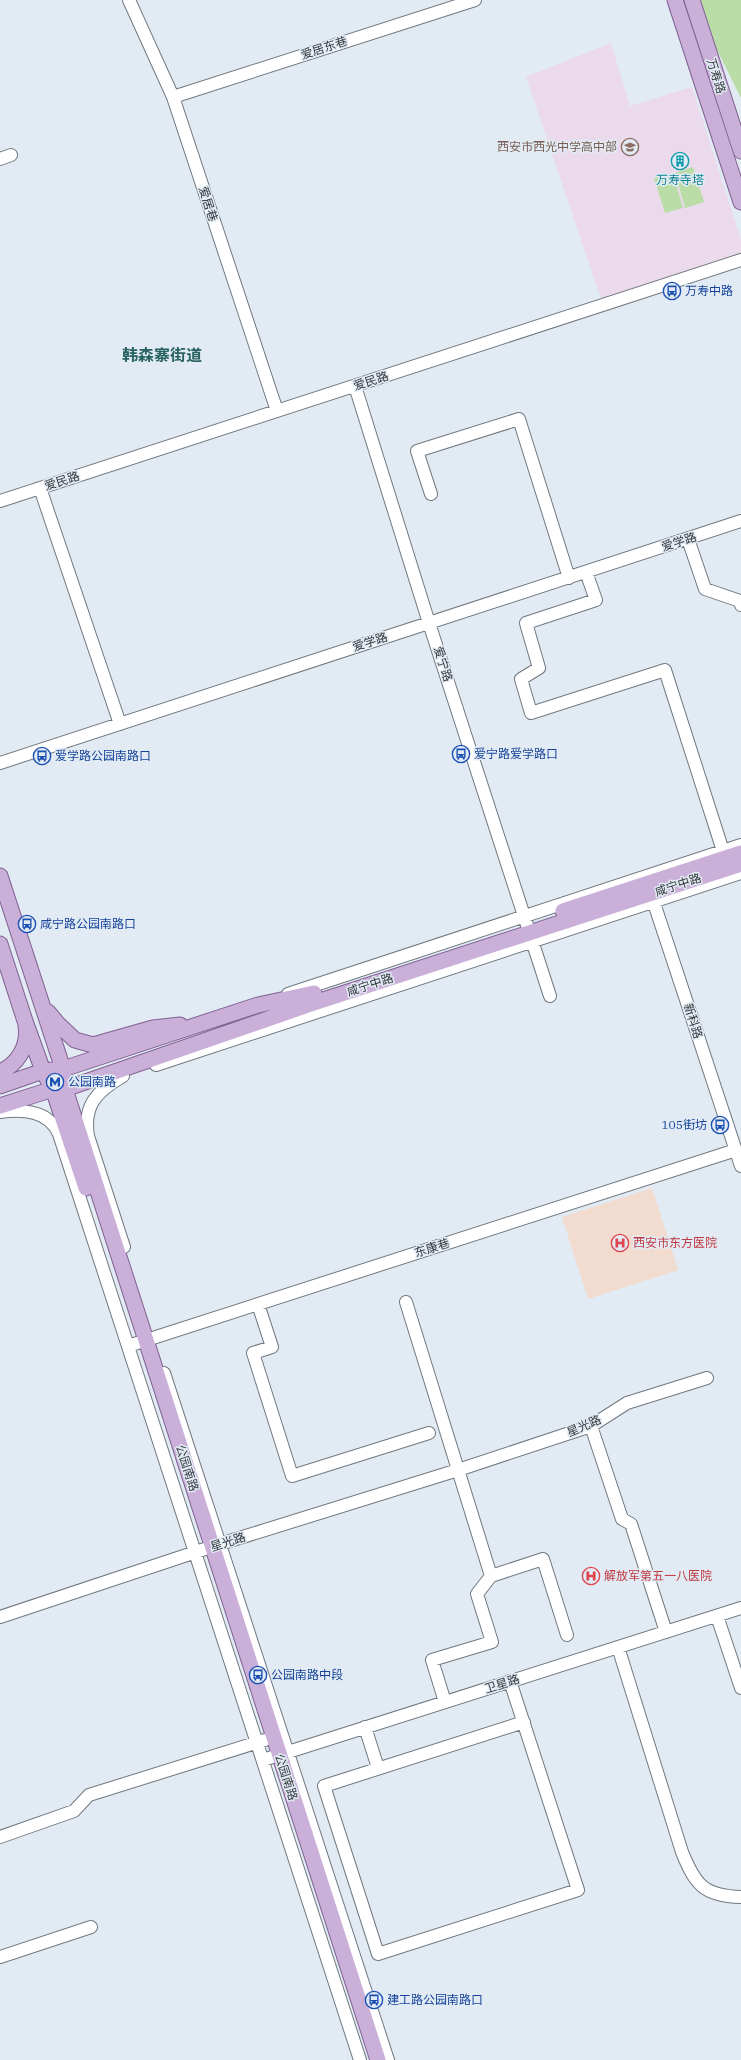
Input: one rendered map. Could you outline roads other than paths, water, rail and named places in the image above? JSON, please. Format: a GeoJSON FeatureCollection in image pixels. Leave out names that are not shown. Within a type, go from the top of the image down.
{"type":"FeatureCollection","features":[{"type":"Feature","properties":{"kind":"main road"},"geometry":{"type":"LineString","coordinates":[[675,0],[741,202]]}},
{"type":"Feature","properties":{"kind":"main road","name":"万寿路"},"geometry":{"type":"LineString","coordinates":[[692,0],[741,151]]}},
{"type":"Feature","properties":{"kind":"main road","name":"咸宁中路"},"geometry":{"type":"LineString","coordinates":[[649,889],[741,853]]}},
{"type":"Feature","properties":{"kind":"main road","name":"咸宁中路"},"geometry":{"type":"LineString","coordinates":[[0,1086],[44,1071],[63,1069],[258,1005],[306,996],[649,889],[741,864]]}},
{"type":"Feature","properties":{"kind":"main road","name":"公园南路"},"geometry":{"type":"LineString","coordinates":[[0,876],[63,1069],[59,1089]]}},
{"type":"Feature","properties":{"kind":"main road","name":"咸宁中路"},"geometry":{"type":"LineString","coordinates":[[0,1106],[105,1075],[529,927]]}},
{"type":"Feature","properties":{"kind":"main road","name":"公园南路"},"geometry":{"type":"LineString","coordinates":[[0,944],[25,1022],[44,1071],[59,1089],[275,1756],[371,2060]]}},
{"type":"Feature","properties":{"kind":"main road"},"geometry":{"type":"LineString","coordinates":[[40,999],[52,1017],[65,1032],[75,1040],[88,1044],[103,1044],[160,1026],[201,1024]]}},
{"type":"Feature","properties":{"kind":"main road"},"geometry":{"type":"LineString","coordinates":[[0,1072],[10,1068],[20,1055],[26,1041],[25,1022]]}},
{"type":"Feature","properties":{"kind":"main road","name":"公园南路"},"geometry":{"type":"LineString","coordinates":[[208,1548],[261,1741],[275,1756],[378,2060]]}},
{"type":"Feature","properties":{"kind":"street","name":"爱居巷"},"geometry":{"type":"LineString","coordinates":[[129,0],[173,97],[277,411]]}},
{"type":"Feature","properties":{"kind":"street","name":"爱居东巷"},"geometry":{"type":"LineString","coordinates":[[173,97],[475,0]]}},
{"type":"Feature","properties":{"kind":"street","name":"爱民路"},"geometry":{"type":"LineString","coordinates":[[0,501],[741,260]]}},
{"type":"Feature","properties":{"kind":"street","name":"爱宁路"},"geometry":{"type":"LineString","coordinates":[[355,386],[429,623],[529,927],[550,996]]}},
{"type":"Feature","properties":{"kind":"street"},"geometry":{"type":"LineString","coordinates":[[431,494],[417,451],[519,419],[569,578]]}},
{"type":"Feature","properties":{"kind":"street"},"geometry":{"type":"LineString","coordinates":[[40,488],[120,724]]}},
{"type":"Feature","properties":{"kind":"street","name":"爱学路"},"geometry":{"type":"LineString","coordinates":[[0,763],[741,521]]}},
{"type":"Feature","properties":{"kind":"street"},"geometry":{"type":"LineString","coordinates":[[688,539],[705,589],[740,601],[741,605]]}},
{"type":"Feature","properties":{"kind":"street"},"geometry":{"type":"LineString","coordinates":[[586,572],[596,600],[526,623],[539,668],[521,679],[531,713],[665,670],[723,851]]}},
{"type":"Feature","properties":{"kind":"street"},"geometry":{"type":"LineString","coordinates":[[649,889],[723,851],[741,845]]}},
{"type":"Feature","properties":{"kind":"street"},"geometry":{"type":"LineString","coordinates":[[649,889],[741,873]]}},
{"type":"Feature","properties":{"kind":"street","name":"新科路"},"geometry":{"type":"LineString","coordinates":[[649,889],[741,1166]]}},
{"type":"Feature","properties":{"kind":"street"},"geometry":{"type":"LineString","coordinates":[[141,1342],[87,1126],[86,1117],[92,1101],[106,1087],[123,1076],[529,927]]}},
{"type":"Feature","properties":{"kind":"street"},"geometry":{"type":"LineString","coordinates":[[105,1075],[123,1076]]}},
{"type":"Feature","properties":{"kind":"street"},"geometry":{"type":"LineString","coordinates":[[0,1112],[28,1111],[45,1117],[56,1128],[141,1342]]}},
{"type":"Feature","properties":{"kind":"street","name":"东康巷"},"geometry":{"type":"LineString","coordinates":[[141,1342],[736,1150]]}},
{"type":"Feature","properties":{"kind":"street"},"geometry":{"type":"LineString","coordinates":[[406,1302],[491,1576]]}},
{"type":"Feature","properties":{"kind":"street"},"geometry":{"type":"LineString","coordinates":[[258,1304],[272,1347],[253,1353],[292,1476],[429,1432]]}},
{"type":"Feature","properties":{"kind":"street","name":"星光路"},"geometry":{"type":"LineString","coordinates":[[0,1617],[208,1548],[458,1470],[591,1426],[627,1404],[707,1378]]}},
{"type":"Feature","properties":{"kind":"street"},"geometry":{"type":"LineString","coordinates":[[591,1426],[622,1519],[631,1524],[666,1632]]}},
{"type":"Feature","properties":{"kind":"street"},"geometry":{"type":"LineString","coordinates":[[445,1702],[432,1660],[492,1642],[477,1594],[491,1576],[543,1559],[567,1635]]}},
{"type":"Feature","properties":{"kind":"street","name":"卫星路"},"geometry":{"type":"LineString","coordinates":[[275,1756],[741,1608]]}},
{"type":"Feature","properties":{"kind":"street"},"geometry":{"type":"LineString","coordinates":[[716,1616],[741,1688]]}},
{"type":"Feature","properties":{"kind":"street"},"geometry":{"type":"LineString","coordinates":[[618,1647],[682,1852],[690,1871],[696,1882],[718,1894],[741,1896]]}},
{"type":"Feature","properties":{"kind":"street"},"geometry":{"type":"LineString","coordinates":[[510,1681],[524,1722],[578,1890],[378,1954],[324,1786],[524,1722]]}},
{"type":"Feature","properties":{"kind":"street"},"geometry":{"type":"LineString","coordinates":[[365,1727],[378,1768]]}},
{"type":"Feature","properties":{"kind":"street"},"geometry":{"type":"LineString","coordinates":[[0,1837],[74,1811],[89,1795],[261,1741]]}},
{"type":"Feature","properties":{"kind":"street"},"geometry":{"type":"LineString","coordinates":[[275,1756],[360,2060]]}},
{"type":"Feature","properties":{"kind":"street"},"geometry":{"type":"LineString","coordinates":[[275,1756],[388,2060]]}},
{"type":"Feature","properties":{"kind":"street"},"geometry":{"type":"LineString","coordinates":[[0,1957],[91,1927]]}},
{"type":"Feature","properties":{"kind":"place","name":"西安市西光中学高中部"},"geometry":{"type":"Point","coordinates":[630,147]}},
{"type":"Feature","properties":{"kind":"place","name":"万寿寺塔"},"geometry":{"type":"Point","coordinates":[680,161]}},
{"type":"Feature","properties":{"kind":"place","name":"万寿中路"},"geometry":{"type":"Point","coordinates":[672,291]}},
{"type":"Feature","properties":{"kind":"place","name":"爱宁路爱学路口"},"geometry":{"type":"Point","coordinates":[461,754]}},
{"type":"Feature","properties":{"kind":"place","name":"爱学路公园南路口"},"geometry":{"type":"Point","coordinates":[42,756]}},
{"type":"Feature","properties":{"kind":"place","name":"咸宁路公园南路口"},"geometry":{"type":"Point","coordinates":[27,924]}},
{"type":"Feature","properties":{"kind":"place","name":"公园南路"},"geometry":{"type":"Point","coordinates":[55,1082]}},
{"type":"Feature","properties":{"kind":"place","name":"105街坊"},"geometry":{"type":"Point","coordinates":[720,1125]}},
{"type":"Feature","properties":{"kind":"place","name":"西安市东方医院"},"geometry":{"type":"Point","coordinates":[620,1243]}},
{"type":"Feature","properties":{"kind":"place","name":"解放军第五一八医院"},"geometry":{"type":"Point","coordinates":[591,1576]}},
{"type":"Feature","properties":{"kind":"place","name":"公园南路中段"},"geometry":{"type":"Point","coordinates":[258,1675]}},
{"type":"Feature","properties":{"kind":"place","name":"建工路公园南路口"},"geometry":{"type":"Point","coordinates":[374,2000]}},
{"type":"Feature","properties":{"kind":"district","name":"韩森寨街道"},"geometry":{"type":"Point","coordinates":[162,355]}}]}
